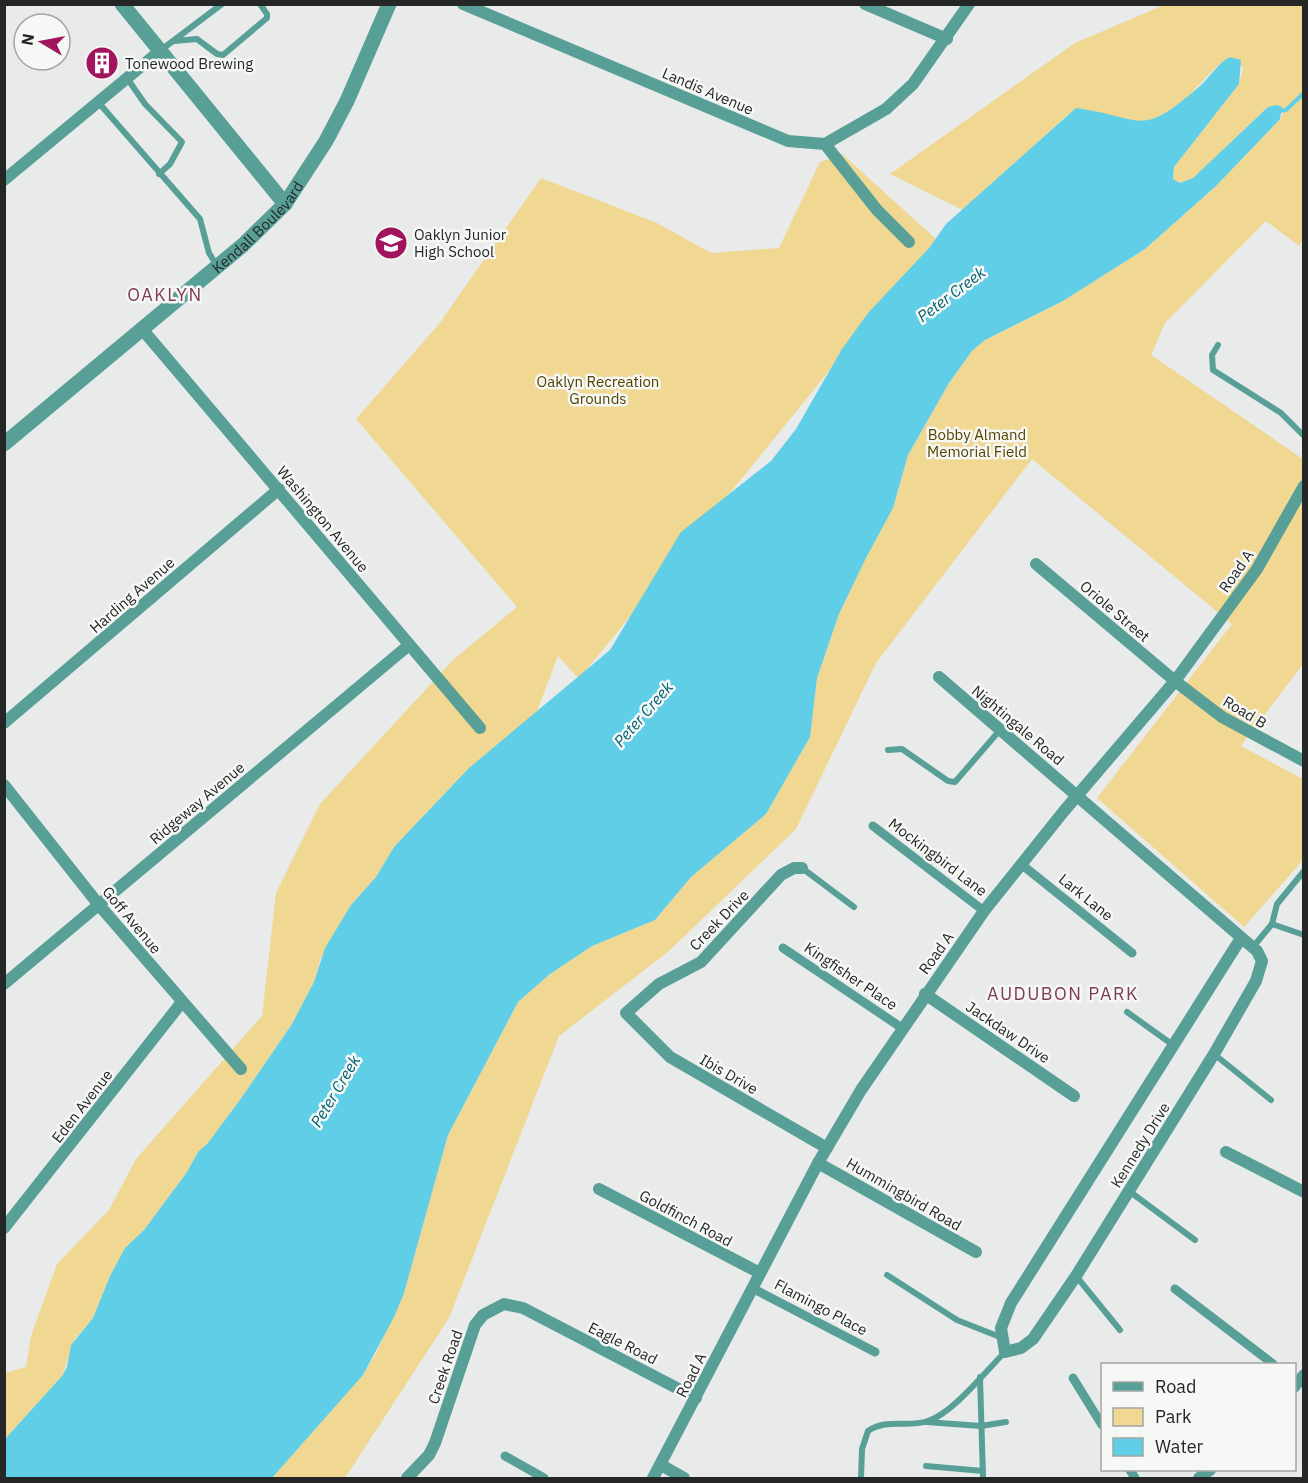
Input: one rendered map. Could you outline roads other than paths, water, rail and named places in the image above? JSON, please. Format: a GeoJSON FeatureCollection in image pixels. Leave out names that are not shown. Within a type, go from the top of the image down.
{"type":"FeatureCollection","features":[{"type":"Feature","properties":{"kind":"street"},"geometry":{"type":"LineString","coordinates":[[122,4],[285,204]]}},
{"type":"Feature","properties":{"kind":"street","name":"Kendall Boulevard"},"geometry":{"type":"LineString","coordinates":[[4,444],[217,267],[285,204],[326,141],[347,101],[389,4]]}},
{"type":"Feature","properties":{"kind":"street","name":"Landis Avenue"},"geometry":{"type":"LineString","coordinates":[[463,4],[788,141],[825,144]]}},
{"type":"Feature","properties":{"kind":"street"},"geometry":{"type":"LineString","coordinates":[[866,4],[947,39]]}},
{"type":"Feature","properties":{"kind":"street"},"geometry":{"type":"LineString","coordinates":[[909,242],[877,210],[825,144],[899,98],[913,84],[947,39],[969,4]]}},
{"type":"Feature","properties":{"kind":"street"},"geometry":{"type":"LineString","coordinates":[[4,180],[161,50]]}},
{"type":"Feature","properties":{"kind":"street","name":"Washington Avenue"},"geometry":{"type":"LineString","coordinates":[[142,329],[480,728]]}},
{"type":"Feature","properties":{"kind":"street","name":"Road A"},"geometry":{"type":"LineString","coordinates":[[653,1479],[818,1163],[902,1029],[984,911],[1175,681],[1257,569],[1304,486]]}},
{"type":"Feature","properties":{"kind":"street","name":"Harding Avenue"},"geometry":{"type":"LineString","coordinates":[[4,723],[279,489]]}},
{"type":"Feature","properties":{"kind":"street","name":"Oriole Street"},"geometry":{"type":"LineString","coordinates":[[1036,564],[1175,681]]}},
{"type":"Feature","properties":{"kind":"street","name":"Ridgeway Avenue"},"geometry":{"type":"LineString","coordinates":[[4,984],[409,645]]}},
{"type":"Feature","properties":{"kind":"street","name":"Nightingale Road"},"geometry":{"type":"LineString","coordinates":[[939,677],[1078,796]]}},
{"type":"Feature","properties":{"kind":"street","name":"Road B"},"geometry":{"type":"LineString","coordinates":[[1175,681],[1222,717],[1304,761]]}},
{"type":"Feature","properties":{"kind":"street","name":"Goff Avenue"},"geometry":{"type":"LineString","coordinates":[[4,785],[99,905],[241,1069]]}},
{"type":"Feature","properties":{"kind":"street"},"geometry":{"type":"LineString","coordinates":[[1078,796],[1252,947]]}},
{"type":"Feature","properties":{"kind":"street","name":"Mockingbird Lane"},"geometry":{"type":"LineString","coordinates":[[873,826],[984,911]]}},
{"type":"Feature","properties":{"kind":"street","name":"Lark Lane"},"geometry":{"type":"LineString","coordinates":[[1021,864],[1132,953]]}},
{"type":"Feature","properties":{"kind":"street","name":"Creek Drive"},"geometry":{"type":"LineString","coordinates":[[626,1013],[659,984],[701,962],[781,875],[794,868],[801,868]]}},
{"type":"Feature","properties":{"kind":"street","name":"Kennedy Drive"},"geometry":{"type":"LineString","coordinates":[[1000,1337],[1004,1316],[1011,1303],[1241,938]]}},
{"type":"Feature","properties":{"kind":"street","name":"Kennedy Drive"},"geometry":{"type":"LineString","coordinates":[[1005,1352],[1021,1348],[1033,1339],[1076,1276],[1214,1054],[1260,972],[1260,956],[1252,947]]}},
{"type":"Feature","properties":{"kind":"street","name":"Kingfisher Place"},"geometry":{"type":"LineString","coordinates":[[783,948],[902,1029]]}},
{"type":"Feature","properties":{"kind":"street","name":"Jackdaw Drive"},"geometry":{"type":"LineString","coordinates":[[925,994],[1074,1096]]}},
{"type":"Feature","properties":{"kind":"street","name":"Eden Avenue"},"geometry":{"type":"LineString","coordinates":[[4,1228],[182,1002]]}},
{"type":"Feature","properties":{"kind":"street","name":"Ibis Drive"},"geometry":{"type":"LineString","coordinates":[[626,1013],[670,1057],[827,1148]]}},
{"type":"Feature","properties":{"kind":"street"},"geometry":{"type":"LineString","coordinates":[[1226,1152],[1304,1192]]}},
{"type":"Feature","properties":{"kind":"street","name":"Hummingbird Road"},"geometry":{"type":"LineString","coordinates":[[818,1163],[976,1252]]}},
{"type":"Feature","properties":{"kind":"street","name":"Goldfinch Road"},"geometry":{"type":"LineString","coordinates":[[599,1189],[760,1273]]}},
{"type":"Feature","properties":{"kind":"street","name":"Flamingo Place"},"geometry":{"type":"LineString","coordinates":[[752,1288],[875,1352]]}},
{"type":"Feature","properties":{"kind":"street"},"geometry":{"type":"LineString","coordinates":[[1174,1289],[1270,1363]]}},
{"type":"Feature","properties":{"kind":"street","name":"Creek Road"},"geometry":{"type":"LineString","coordinates":[[407,1479],[429,1455],[435,1443],[470,1338],[483,1315],[504,1304],[514,1305],[536,1315]]}},
{"type":"Feature","properties":{"kind":"street","name":"Eagle Road"},"geometry":{"type":"LineString","coordinates":[[536,1315],[696,1398]]}},
{"type":"Feature","properties":{"kind":"street"},"geometry":{"type":"LineString","coordinates":[[1000,1337],[1005,1352]]}},
{"type":"Feature","properties":{"kind":"street"},"geometry":{"type":"LineString","coordinates":[[1073,1378],[1101,1423]]}},
{"type":"Feature","properties":{"kind":"street"},"geometry":{"type":"LineString","coordinates":[[505,1456],[544,1479]]}},
{"type":"Feature","properties":{"kind":"street"},"geometry":{"type":"LineString","coordinates":[[661,1465],[684,1479]]}},
{"type":"Feature","properties":{"kind":"lane"},"geometry":{"type":"LineString","coordinates":[[161,50],[222,4]]}},
{"type":"Feature","properties":{"kind":"lane"},"geometry":{"type":"LineString","coordinates":[[174,41],[197,39],[223,56],[267,18],[260,4]]}},
{"type":"Feature","properties":{"kind":"lane"},"geometry":{"type":"LineString","coordinates":[[127,78],[145,104],[182,142],[170,164],[159,174]]}},
{"type":"Feature","properties":{"kind":"lane"},"geometry":{"type":"LineString","coordinates":[[98,102],[200,219],[209,253],[217,267]]}},
{"type":"Feature","properties":{"kind":"lane"},"geometry":{"type":"LineString","coordinates":[[1218,345],[1212,355],[1213,370],[1281,413],[1304,436]]}},
{"type":"Feature","properties":{"kind":"lane"},"geometry":{"type":"LineString","coordinates":[[888,750],[902,749],[948,781],[955,782],[1000,729]]}},
{"type":"Feature","properties":{"kind":"lane"},"geometry":{"type":"LineString","coordinates":[[801,868],[854,908]]}},
{"type":"Feature","properties":{"kind":"lane"},"geometry":{"type":"LineString","coordinates":[[1252,947],[1272,924],[1277,904],[1304,872]]}},
{"type":"Feature","properties":{"kind":"lane"},"geometry":{"type":"LineString","coordinates":[[1272,924],[1304,935]]}},
{"type":"Feature","properties":{"kind":"lane"},"geometry":{"type":"LineString","coordinates":[[1126,1012],[1173,1046]]}},
{"type":"Feature","properties":{"kind":"lane"},"geometry":{"type":"LineString","coordinates":[[1214,1054],[1270,1100]]}},
{"type":"Feature","properties":{"kind":"lane"},"geometry":{"type":"LineString","coordinates":[[1129,1191],[1195,1240]]}},
{"type":"Feature","properties":{"kind":"lane"},"geometry":{"type":"LineString","coordinates":[[887,1275],[957,1320],[1000,1337]]}},
{"type":"Feature","properties":{"kind":"lane"},"geometry":{"type":"LineString","coordinates":[[1076,1276],[1120,1330]]}},
{"type":"Feature","properties":{"kind":"lane","name":"Kennedy Drive"},"geometry":{"type":"LineString","coordinates":[[926,1422],[942,1413],[1005,1352]]}},
{"type":"Feature","properties":{"kind":"lane"},"geometry":{"type":"LineString","coordinates":[[980,1377],[983,1479]]}},
{"type":"Feature","properties":{"kind":"lane"},"geometry":{"type":"LineString","coordinates":[[861,1479],[862,1449],[868,1431],[883,1424],[926,1422],[981,1426],[1006,1422]]}},
{"type":"Feature","properties":{"kind":"lane"},"geometry":{"type":"LineString","coordinates":[[926,1466],[983,1471]]}},
{"type":"Feature","properties":{"kind":"water"},"geometry":{"type":"Polygon","coordinates":[[[1230,57],[1241,60],[1239,84],[1174,167],[1173,179],[1180,183],[1193,178],[1268,107],[1277,105],[1282,107],[1280,119],[1216,186],[1145,249],[1063,301],[985,340],[972,351],[949,383],[908,455],[893,508],[839,614],[817,678],[810,737],[766,814],[691,877],[655,920],[592,946],[550,974],[518,1002],[448,1135],[404,1293],[363,1375],[272,1478],[5,1478],[5,1439],[62,1376],[67,1367],[71,1345],[93,1318],[110,1276],[125,1248],[144,1230],[187,1172],[198,1152],[208,1143],[242,1097],[292,1024],[314,982],[325,948],[351,905],[376,877],[394,847],[469,768],[610,650],[681,532],[771,461],[796,429],[842,349],[868,313],[930,247],[946,224],[1076,108],[1141,121],[1152,119],[1180,103],[1230,57]]]}},
{"type":"Feature","properties":{"kind":"waterway","name":"Peter Creek"},"geometry":{"type":"LineString","coordinates":[[1279,111],[1286,110],[1304,93]]}},
{"type":"Feature","properties":{"kind":"place","name":"Tonewood Brewing"},"geometry":{"type":"Point","coordinates":[102,63]}},
{"type":"Feature","properties":{"kind":"place","name":"Oaklyn Junior High School"},"geometry":{"type":"Point","coordinates":[391,243]}},
{"type":"Feature","properties":{"kind":"district","name":"OAKLYN"},"geometry":{"type":"Point","coordinates":[165,294]}},
{"type":"Feature","properties":{"kind":"district","name":"AUDUBON PARK"},"geometry":{"type":"Point","coordinates":[1063,993]}},
{"type":"Feature","properties":{"kind":"park label","name":"Oaklyn Recreation Grounds"},"geometry":{"type":"Point","coordinates":[598,390]}},
{"type":"Feature","properties":{"kind":"park label","name":"Bobby Almand Memorial Field"},"geometry":{"type":"Point","coordinates":[977,442]}}]}
